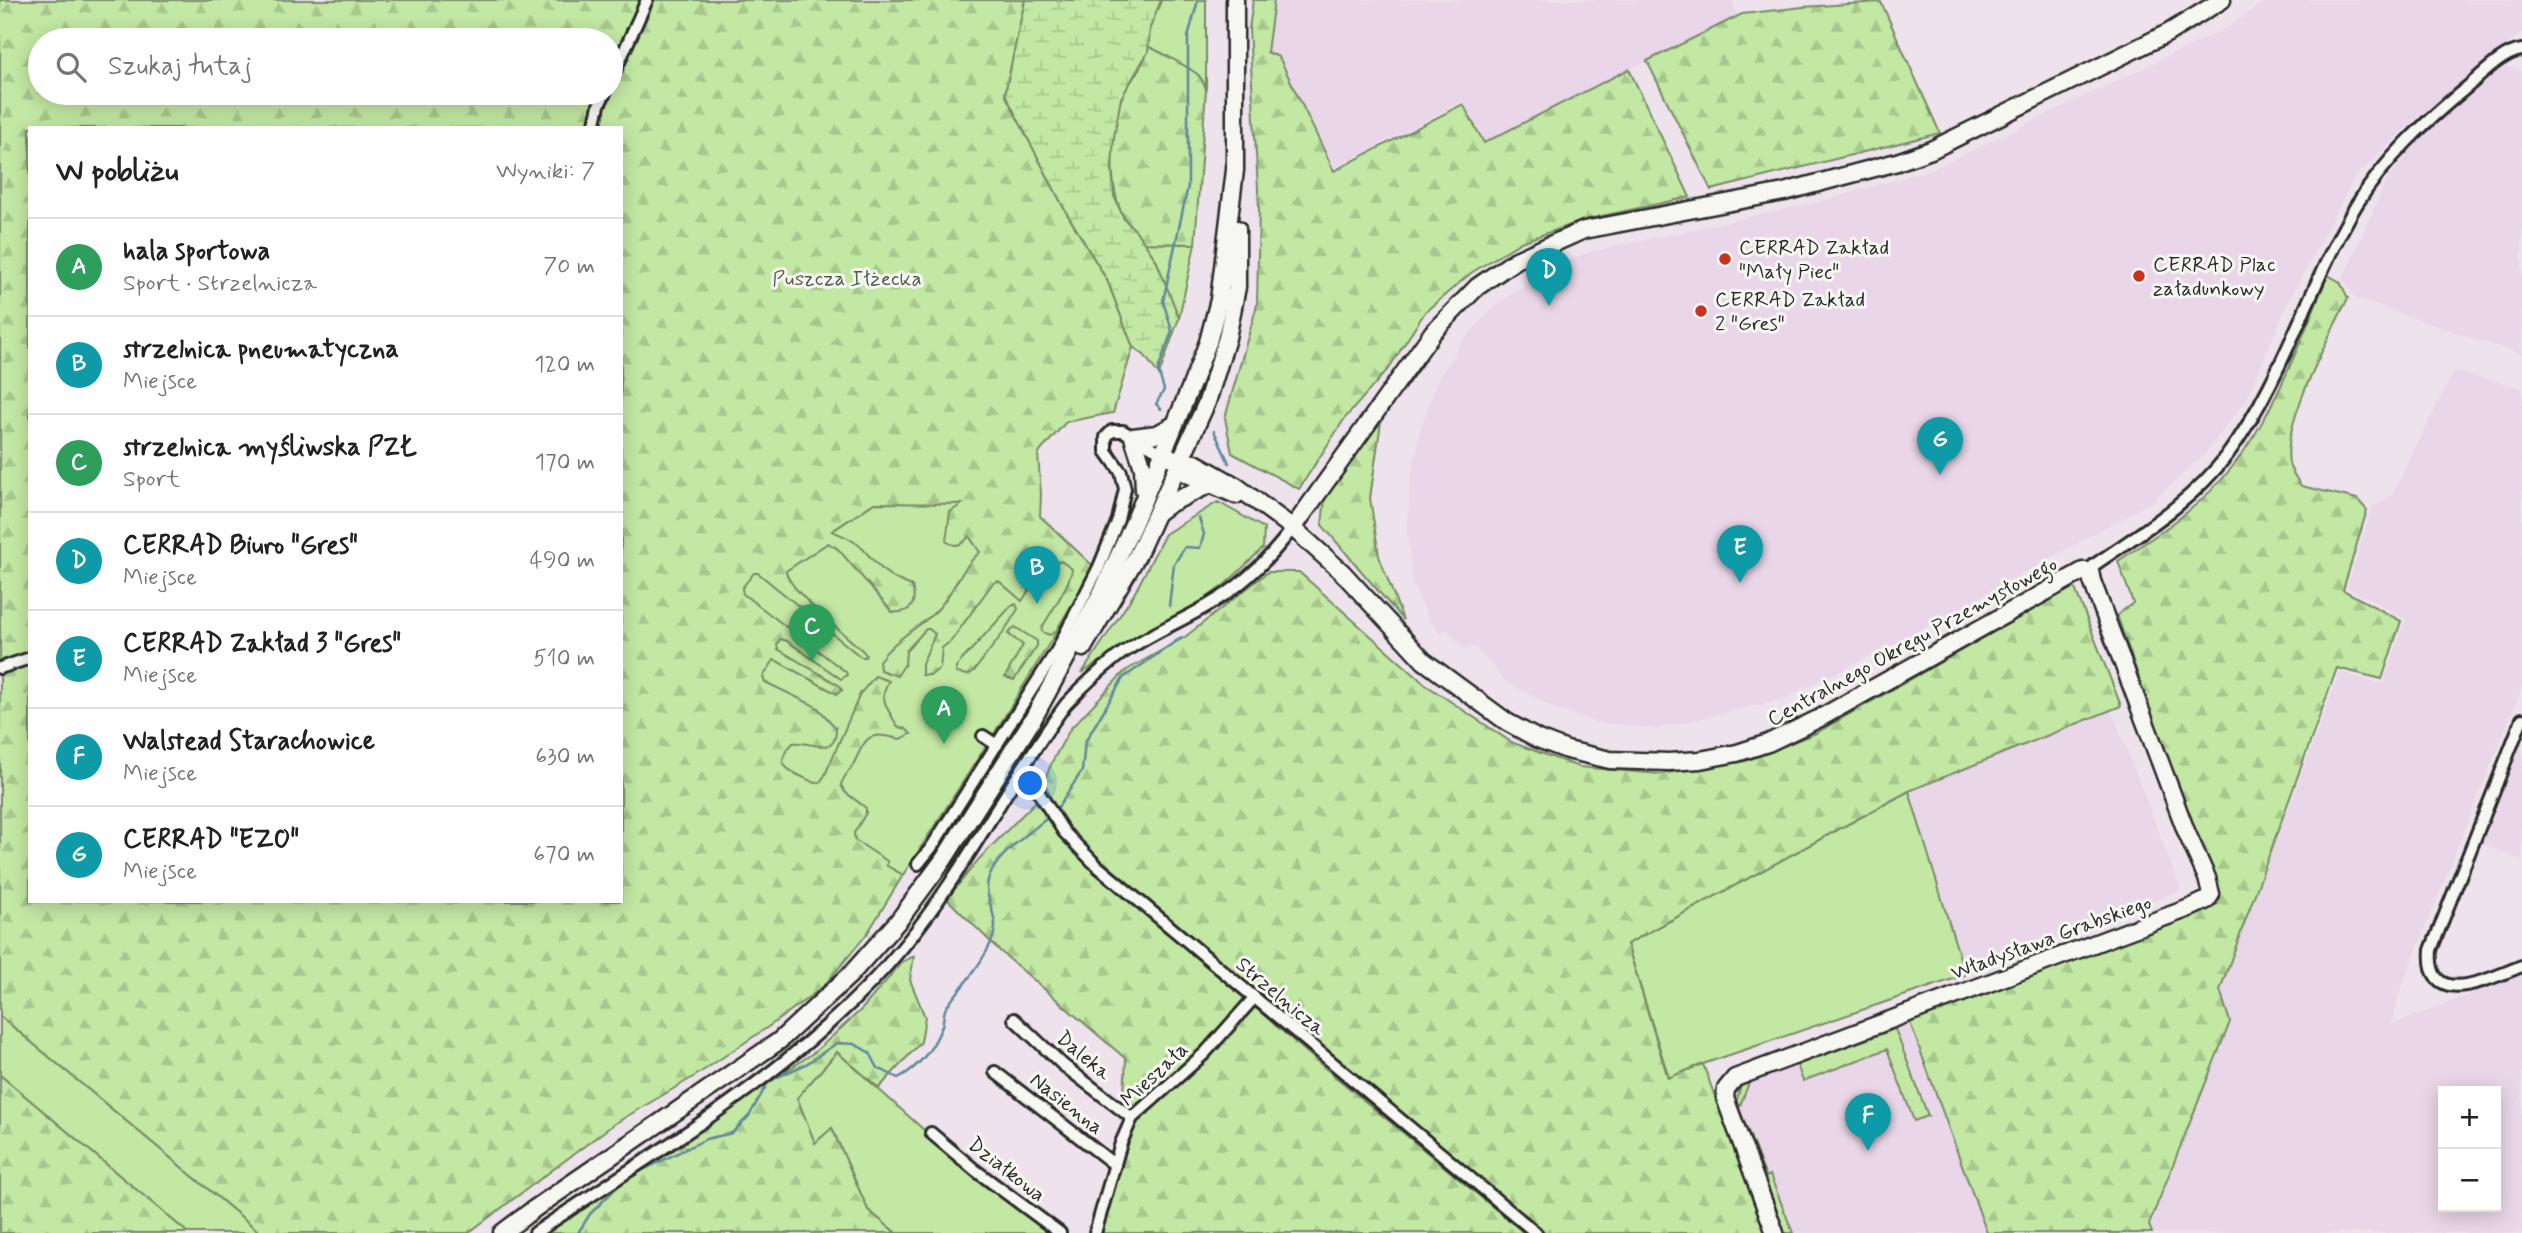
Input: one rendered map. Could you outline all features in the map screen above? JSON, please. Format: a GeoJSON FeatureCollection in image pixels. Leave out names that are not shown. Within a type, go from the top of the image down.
{"type":"FeatureCollection","features":[{"type":"Feature","properties":{"kind":"street"},"geometry":{"type":"LineString","coordinates":[[623,53],[647,0]]}},
{"type":"Feature","properties":{"kind":"street"},"geometry":{"type":"LineString","coordinates":[[1033,719],[1103,590],[1208,342],[1219,300],[1234,179],[1235,0]]}},
{"type":"Feature","properties":{"kind":"street"},"geometry":{"type":"LineString","coordinates":[[535,1233],[768,1075],[802,1049],[854,1001],[905,945],[942,894],[1060,712],[1085,684],[1119,655],[1216,601],[1263,564],[1293,528],[1433,332],[1476,288],[1516,260],[1584,230],[1784,192],[1897,162],[1931,150],[2168,33],[2222,0]]}},
{"type":"Feature","properties":{"kind":"street","name":"Centralnego Okręgu Przemysłowego"},"geometry":{"type":"LineString","coordinates":[[1162,453],[1180,462],[1187,474],[1208,477],[1254,501],[1293,528],[1342,572],[1415,652],[1527,734],[1596,757],[1624,761],[1700,760],[1737,753],[1782,738],[2083,571],[2090,571],[2094,565],[2180,504],[2220,464],[2249,422],[2279,366],[2339,236],[2374,179],[2390,158],[2428,120],[2505,56],[2520,50]]}},
{"type":"Feature","properties":{"kind":"street"},"geometry":{"type":"LineString","coordinates":[[595,126],[601,105]]}},
{"type":"Feature","properties":{"kind":"street"},"geometry":{"type":"LineString","coordinates":[[502,1233],[779,1041],[850,975],[899,920],[944,859],[1107,609],[1137,556],[1193,433],[1218,370],[1237,287],[1238,212],[1234,179]]}},
{"type":"Feature","properties":{"kind":"street"},"geometry":{"type":"LineString","coordinates":[[1133,436],[1157,433],[1174,425]]}},
{"type":"Feature","properties":{"kind":"street"},"geometry":{"type":"LineString","coordinates":[[918,864],[997,745],[1057,650],[1078,611],[1123,504],[1125,484],[1118,466],[1106,451],[1105,441],[1112,431],[1123,431],[1162,453]]}},
{"type":"Feature","properties":{"kind":"street"},"geometry":{"type":"LineString","coordinates":[[1158,512],[1208,477],[1193,433]]}},
{"type":"Feature","properties":{"kind":"street"},"geometry":{"type":"LineString","coordinates":[[1133,436],[1143,468],[1143,500]]}},
{"type":"Feature","properties":{"kind":"street","name":"Władysława Grabskiego"},"geometry":{"type":"LineString","coordinates":[[1775,1233],[1725,1100],[1726,1088],[1735,1078],[2192,907],[2210,897],[2211,887],[2186,831],[2090,571]]}},
{"type":"Feature","properties":{"kind":"street"},"geometry":{"type":"LineString","coordinates":[[0,668],[28,659]]}},
{"type":"Feature","properties":{"kind":"street"},"geometry":{"type":"LineString","coordinates":[[2522,719],[2431,950],[2430,963],[2438,979],[2454,987],[2466,986],[2522,965]]}},
{"type":"Feature","properties":{"kind":"street"},"geometry":{"type":"LineString","coordinates":[[983,736],[997,745]]}},
{"type":"Feature","properties":{"kind":"street","name":"Strzelnicza"},"geometry":{"type":"LineString","coordinates":[[1023,768],[1064,832],[1086,855],[1536,1233]]}},
{"type":"Feature","properties":{"kind":"street","name":"Mieszała"},"geometry":{"type":"LineString","coordinates":[[1095,1233],[1132,1118],[1205,1053],[1254,998]]}},
{"type":"Feature","properties":{"kind":"street","name":"Daleka"},"geometry":{"type":"LineString","coordinates":[[1014,1019],[1063,1065],[1132,1118]]}},
{"type":"Feature","properties":{"kind":"street","name":"Nasienna"},"geometry":{"type":"LineString","coordinates":[[995,1072],[1115,1165]]}},
{"type":"Feature","properties":{"kind":"street","name":"Działkowa"},"geometry":{"type":"LineString","coordinates":[[931,1133],[975,1170],[1060,1233]]}},
{"type":"Feature","properties":{"kind":"shaded area"},"geometry":{"type":"Polygon","coordinates":[[[1275,0],[1731,0],[1738,15],[1485,142],[1463,101],[1335,168],[1279,55],[1268,52],[1275,0]]]}},
{"type":"Feature","properties":{"kind":"shaded area"},"geometry":{"type":"Polygon","coordinates":[[[2266,0],[2522,0],[2522,32],[2408,126],[2354,178],[2289,300],[2246,400],[2204,455],[2153,501],[1905,639],[1783,699],[1655,729],[1595,722],[1554,708],[1504,680],[1474,646],[1465,650],[1447,629],[1442,633],[1431,622],[1413,586],[1407,531],[1410,482],[1422,423],[1438,379],[1463,340],[1497,305],[1555,264],[1594,251],[1818,202],[1933,169],[2231,26],[2266,0]]]}},
{"type":"Feature","properties":{"kind":"shaded area"},"geometry":{"type":"Polygon","coordinates":[[[2503,66],[2522,71],[2522,354],[2355,298],[2343,278],[2384,186],[2416,139],[2503,66]]]}},
{"type":"Feature","properties":{"kind":"shaded area"},"geometry":{"type":"Polygon","coordinates":[[[2454,371],[2522,388],[2522,687],[2400,991],[2391,1025],[2522,974],[2522,1233],[2151,1233],[2150,1227],[2229,1022],[2220,990],[2340,672],[2383,684],[2406,619],[2347,587],[2372,508],[2392,495],[2454,371]]]}},
{"type":"Feature","properties":{"kind":"shaded area"},"geometry":{"type":"Polygon","coordinates":[[[2111,709],[2181,890],[1965,975],[1909,791],[2111,709]]]}},
{"type":"Feature","properties":{"kind":"shaded area"},"geometry":{"type":"Polygon","coordinates":[[[2522,739],[2522,861],[2481,843],[2522,739]]]}},
{"type":"Feature","properties":{"kind":"shaded area"},"geometry":{"type":"Polygon","coordinates":[[[1910,1024],[1988,1233],[1783,1233],[1734,1104],[1741,1086],[1910,1024]]]}},
{"type":"Feature","properties":{"kind":"green space","name":"Puszcza Iłżecka"},"geometry":{"type":"Polygon","coordinates":[[[0,0],[1025,0],[1005,94],[1066,212],[1107,280],[1133,347],[1113,413],[1066,422],[1038,454],[1040,516],[1094,567],[1056,631],[1050,635],[1041,629],[1071,575],[1072,569],[1061,561],[1046,564],[1022,601],[1000,582],[992,584],[951,641],[942,648],[940,668],[931,675],[922,675],[922,664],[935,634],[929,629],[906,651],[905,664],[897,676],[880,670],[879,661],[892,646],[937,610],[980,552],[969,536],[959,544],[946,541],[950,512],[962,504],[874,503],[832,531],[861,547],[889,575],[912,586],[913,603],[904,611],[892,612],[839,550],[828,543],[786,571],[796,589],[863,651],[865,657],[861,657],[758,573],[754,573],[742,588],[743,594],[847,675],[841,679],[787,641],[780,639],[778,649],[840,686],[842,690],[837,694],[774,660],[763,677],[765,682],[817,707],[836,728],[835,738],[827,746],[793,743],[783,758],[787,768],[815,783],[820,782],[860,694],[875,676],[889,681],[884,693],[888,710],[898,727],[911,734],[900,739],[881,736],[869,738],[841,785],[845,792],[866,808],[866,813],[854,833],[855,840],[887,861],[887,866],[903,875],[867,934],[823,987],[695,1076],[614,1124],[468,1233],[261,1233],[0,1016],[0,0]]]}},
{"type":"Feature","properties":{"kind":"green space"},"geometry":{"type":"Polygon","coordinates":[[[1025,0],[1161,0],[1150,28],[1148,52],[1121,98],[1112,168],[1114,196],[1124,219],[1156,260],[1179,318],[1159,375],[1144,355],[1133,347],[1107,280],[1066,212],[1005,94],[1025,0]]]}},
{"type":"Feature","properties":{"kind":"green space"},"geometry":{"type":"Polygon","coordinates":[[[1161,0],[1206,0],[1206,89],[1197,74],[1148,47],[1150,28],[1161,0]]]}},
{"type":"Feature","properties":{"kind":"green space"},"geometry":{"type":"Polygon","coordinates":[[[1253,0],[1274,0],[1267,52],[1279,57],[1334,171],[1463,104],[1484,143],[1629,69],[1690,197],[1588,219],[1521,242],[1471,273],[1425,312],[1389,368],[1345,418],[1299,489],[1232,453],[1225,418],[1257,305],[1259,207],[1249,29],[1253,0]]]}},
{"type":"Feature","properties":{"kind":"green space"},"geometry":{"type":"Polygon","coordinates":[[[1881,2],[1940,133],[1711,190],[1647,61],[1742,14],[1881,2]]]}},
{"type":"Feature","properties":{"kind":"green space"},"geometry":{"type":"Polygon","coordinates":[[[1148,47],[1197,74],[1206,89],[1195,244],[1144,243],[1124,217],[1115,191],[1112,156],[1118,107],[1144,60],[1148,47]]]}},
{"type":"Feature","properties":{"kind":"green space"},"geometry":{"type":"Polygon","coordinates":[[[1144,243],[1195,244],[1179,318],[1156,260],[1144,243]]]}},
{"type":"Feature","properties":{"kind":"green space"},"geometry":{"type":"Polygon","coordinates":[[[2328,275],[2340,282],[2348,298],[2319,357],[2299,407],[2288,451],[2290,467],[2301,486],[2357,499],[2367,510],[2343,590],[2401,621],[2382,679],[2337,668],[2220,990],[2230,1022],[2149,1225],[2152,1233],[1987,1233],[1908,1017],[2218,904],[2117,615],[2133,603],[2118,561],[2194,506],[2233,466],[2275,398],[2328,275]]]}},
{"type":"Feature","properties":{"kind":"green space"},"geometry":{"type":"Polygon","coordinates":[[[1382,415],[1370,498],[1379,556],[1403,620],[1322,525],[1325,498],[1382,415]]]}},
{"type":"Feature","properties":{"kind":"green space"},"geometry":{"type":"Polygon","coordinates":[[[1218,502],[1264,528],[1263,548],[1229,581],[1207,597],[1082,673],[1134,594],[1165,534],[1218,502]]]}},
{"type":"Feature","properties":{"kind":"green space"},"geometry":{"type":"Polygon","coordinates":[[[874,503],[963,503],[969,536],[987,562],[1040,517],[1095,569],[992,737],[985,733],[981,741],[986,746],[903,875],[859,851],[753,759],[735,539],[831,532],[874,503]]]}},
{"type":"Feature","properties":{"kind":"green space"},"geometry":{"type":"Polygon","coordinates":[[[1268,572],[1299,572],[1426,685],[1511,742],[1579,767],[1660,774],[1746,761],[1816,733],[2074,586],[2121,706],[1909,791],[1627,944],[1668,1078],[1703,1064],[1765,1233],[1545,1233],[1087,852],[1060,820],[1044,781],[1070,729],[1125,671],[1185,637],[1268,572]]]}},
{"type":"Feature","properties":{"kind":"green space"},"geometry":{"type":"Polygon","coordinates":[[[1016,604],[1018,609],[1003,633],[974,671],[968,675],[956,673],[956,667],[962,660],[1011,606],[1016,604]]]}},
{"type":"Feature","properties":{"kind":"green space"},"geometry":{"type":"Polygon","coordinates":[[[1015,627],[1037,641],[1037,646],[1014,680],[1005,677],[1023,645],[1008,634],[1015,627]]]}},
{"type":"Feature","properties":{"kind":"green space"},"geometry":{"type":"Polygon","coordinates":[[[1909,791],[1965,975],[1669,1078],[1627,944],[1909,791]]]}},
{"type":"Feature","properties":{"kind":"green space"},"geometry":{"type":"Polygon","coordinates":[[[1037,800],[1084,860],[1325,1068],[1524,1233],[1102,1233],[1124,1156],[1140,1113],[1124,1094],[1126,1059],[1000,951],[947,899],[979,859],[1037,800]]]}},
{"type":"Feature","properties":{"kind":"green space"},"geometry":{"type":"Polygon","coordinates":[[[914,956],[910,980],[925,1017],[921,1042],[879,1088],[837,1052],[797,1098],[815,1143],[832,1128],[868,1210],[896,1233],[547,1233],[816,1051],[862,1009],[902,962],[914,956]]]}},
{"type":"Feature","properties":{"kind":"green space"},"geometry":{"type":"Polygon","coordinates":[[[0,1016],[261,1233],[188,1233],[0,1075],[0,1016]]]}},
{"type":"Feature","properties":{"kind":"green space"},"geometry":{"type":"Polygon","coordinates":[[[1895,1029],[1928,1116],[1914,1121],[1887,1049],[1803,1081],[1797,1065],[1895,1029]]]}},
{"type":"Feature","properties":{"kind":"green space"},"geometry":{"type":"Polygon","coordinates":[[[837,1052],[972,1173],[1052,1233],[896,1233],[868,1210],[832,1129],[815,1144],[797,1097],[837,1052]]]}},
{"type":"Feature","properties":{"kind":"green space"},"geometry":{"type":"Polygon","coordinates":[[[0,1075],[188,1233],[0,1233],[0,1075]]]}},
{"type":"Feature","properties":{"kind":"green space"},"geometry":{"type":"Polygon","coordinates":[[[1749,1083],[1739,1108],[1766,1177],[1770,1175],[1793,1233],[1783,1233],[1735,1106],[1741,1086],[1749,1083]]]}},
{"type":"Feature","properties":{"kind":"waterway"},"geometry":{"type":"LineString","coordinates":[[1161,409],[1156,404],[1164,390],[1158,370],[1172,331],[1163,301],[1188,186],[1188,37],[1198,0]]}},
{"type":"Feature","properties":{"kind":"waterway"},"geometry":{"type":"LineString","coordinates":[[1214,431],[1229,463]]}},
{"type":"Feature","properties":{"kind":"waterway"},"geometry":{"type":"LineString","coordinates":[[1169,606],[1174,564],[1185,547],[1200,548],[1204,534],[1199,518]]}},
{"type":"Feature","properties":{"kind":"waterway"},"geometry":{"type":"LineString","coordinates":[[1057,809],[1082,771],[1085,742],[1123,678],[1182,637]]}},
{"type":"Feature","properties":{"kind":"waterway"},"geometry":{"type":"LineString","coordinates":[[578,1233],[590,1214],[625,1179],[706,1139],[732,1133],[749,1116],[769,1081],[806,1064],[837,1043],[855,1044],[870,1053],[878,1068],[898,1078],[919,1063],[930,1050],[942,1026],[946,1008],[989,948],[995,928],[987,886],[992,871],[1015,845],[1051,815]]}},
{"type":"Feature","properties":{"kind":"place","name":"CERRAD Zakład \"Mały Piec\""},"geometry":{"type":"Point","coordinates":[1725,259]}},
{"type":"Feature","properties":{"kind":"place","name":"CERRAD Plac załadunkowy"},"geometry":{"type":"Point","coordinates":[2139,276]}},
{"type":"Feature","properties":{"kind":"place","name":"CERRAD Biuro \"Gres\""},"geometry":{"type":"Point","coordinates":[1549,306]}},
{"type":"Feature","properties":{"kind":"place","name":"CERRAD Zakład 2 \"Gres\""},"geometry":{"type":"Point","coordinates":[1701,311]}},
{"type":"Feature","properties":{"kind":"place","name":"CERRAD \"EZO\""},"geometry":{"type":"Point","coordinates":[1940,475]}},
{"type":"Feature","properties":{"kind":"place","name":"CERRAD Zakład 3 \"Gres\""},"geometry":{"type":"Point","coordinates":[1740,583]}},
{"type":"Feature","properties":{"kind":"place","name":"strzelnica pneumatyczna"},"geometry":{"type":"Point","coordinates":[1037,604]}},
{"type":"Feature","properties":{"kind":"place","name":"strzelnica myśliwska PZŁ"},"geometry":{"type":"Point","coordinates":[812,662]}},
{"type":"Feature","properties":{"kind":"place","name":"hala sportowa"},"geometry":{"type":"Point","coordinates":[944,744]}},
{"type":"Feature","properties":{"kind":"place","name":"Walstead Starachowice"},"geometry":{"type":"Point","coordinates":[1868,1151]}}]}
